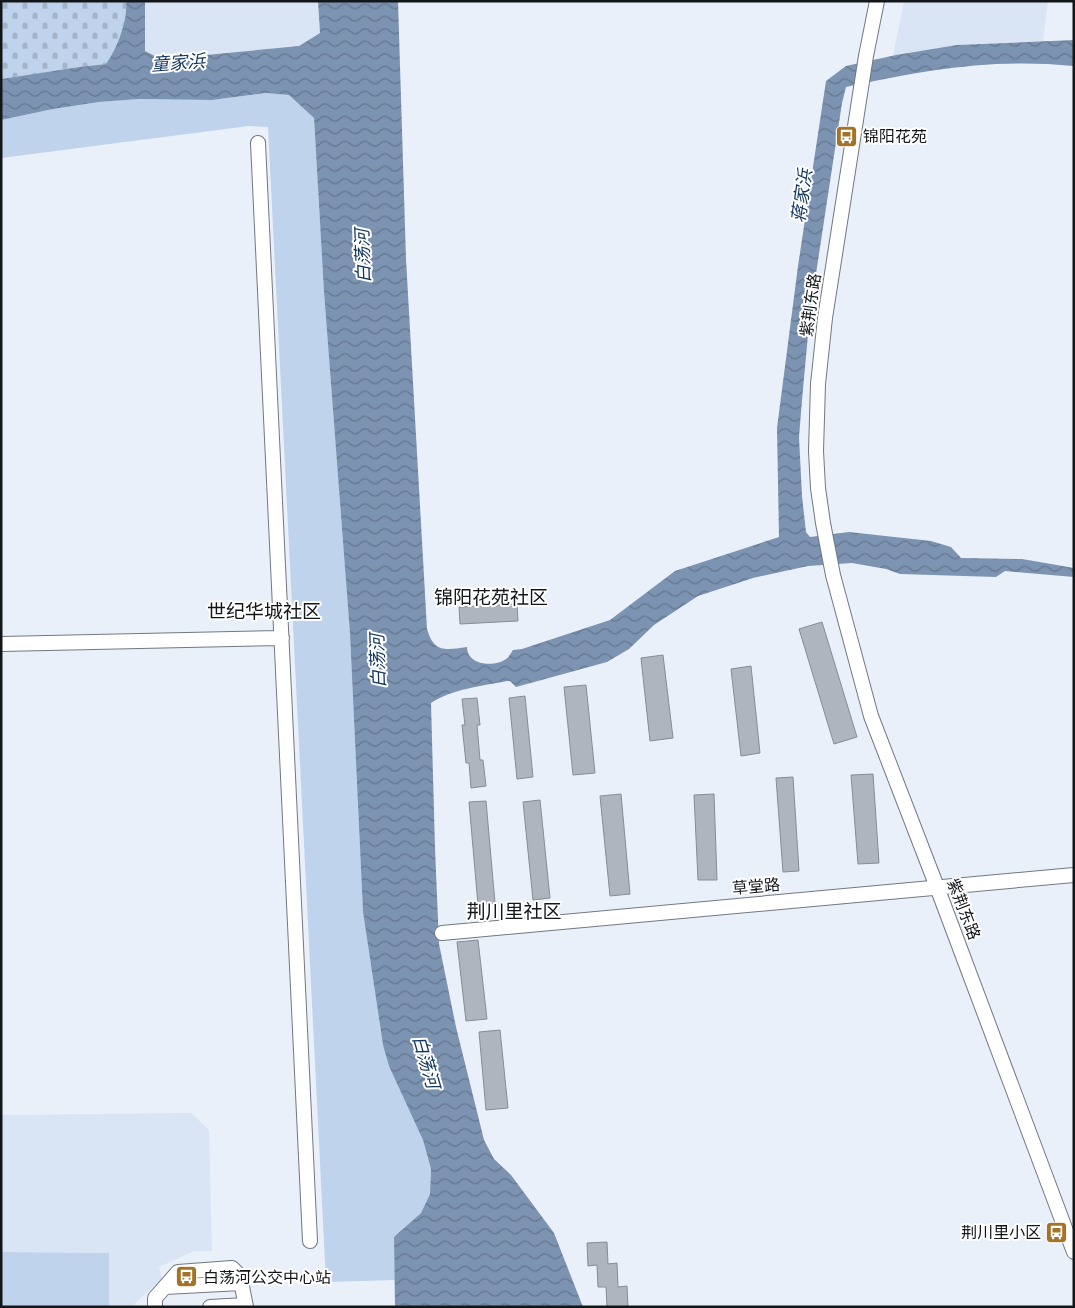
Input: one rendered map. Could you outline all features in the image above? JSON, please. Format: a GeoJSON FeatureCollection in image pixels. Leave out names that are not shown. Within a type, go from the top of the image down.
{"type":"FeatureCollection","features":[{"type":"Feature","properties":{"kind":"street"},"geometry":{"type":"LineString","coordinates":[[870,55],[877,1]]}},
{"type":"Feature","properties":{"kind":"street"},"geometry":{"type":"LineString","coordinates":[[870,55],[886,1]]}},
{"type":"Feature","properties":{"kind":"street","name":"紫荆东路"},"geometry":{"type":"LineString","coordinates":[[870,55],[831,329],[825,398],[823,469],[826,522],[836,574],[881,730],[1074,1227]]}},
{"type":"Feature","properties":{"kind":"street"},"geometry":{"type":"LineString","coordinates":[[258,143],[310,1241]]}},
{"type":"Feature","properties":{"kind":"street"},"geometry":{"type":"LineString","coordinates":[[1,644],[282,638]]}},
{"type":"Feature","properties":{"kind":"street","name":"草堂路"},"geometry":{"type":"LineString","coordinates":[[442,933],[1074,875]]}},
{"type":"Feature","properties":{"kind":"street","name":"紫荆东路"},"geometry":{"type":"LineString","coordinates":[[941,887],[1074,1252]]}},
{"type":"Feature","properties":{"kind":"street"},"geometry":{"type":"LineString","coordinates":[[155,1307],[155,1298],[178,1272],[232,1268],[240,1276],[245,1306],[210,1307]]}},
{"type":"Feature","properties":{"kind":"shaded area"},"geometry":{"type":"Polygon","coordinates":[[[145,1],[318,1],[320,33],[299,46],[159,58],[145,51],[145,1]]]}},
{"type":"Feature","properties":{"kind":"shaded area"},"geometry":{"type":"Polygon","coordinates":[[[904,1],[1048,1],[1043,41],[957,45],[893,56],[904,1]]]}},
{"type":"Feature","properties":{"kind":"shaded area"},"geometry":{"type":"Polygon","coordinates":[[[191,1113],[209,1130],[212,1251],[194,1251],[159,1267],[162,1279],[131,1307],[109,1307],[109,1253],[1,1252],[1,1115],[191,1113]]]}},
{"type":"Feature","properties":{"kind":"green space"},"geometry":{"type":"Polygon","coordinates":[[[1,1],[126,1],[126,9],[121,34],[106,64],[1,79],[1,1]]]}},
{"type":"Feature","properties":{"kind":"green space"},"geometry":{"type":"Polygon","coordinates":[[[266,93],[289,95],[314,118],[324,292],[350,634],[363,912],[383,1045],[423,1140],[431,1169],[430,1194],[421,1213],[394,1238],[395,1280],[326,1282],[268,127],[248,126],[1,158],[1,120],[99,102],[139,99],[212,100],[266,93]]]}},
{"type":"Feature","properties":{"kind":"green space"},"geometry":{"type":"Polygon","coordinates":[[[1,1252],[109,1253],[109,1307],[1,1307],[1,1252]]]}},
{"type":"Feature","properties":{"kind":"water"},"geometry":{"type":"Polygon","coordinates":[[[126,1],[145,1],[145,51],[159,58],[299,46],[320,33],[318,1],[398,1],[406,259],[427,629],[437,646],[447,649],[467,647],[472,659],[487,664],[502,661],[513,650],[522,649],[610,620],[675,571],[779,537],[777,428],[798,266],[826,81],[846,66],[896,55],[957,45],[1074,40],[1074,66],[1015,64],[959,67],[903,75],[846,87],[810,313],[799,437],[802,496],[806,532],[810,537],[849,532],[931,541],[951,547],[961,558],[1022,559],[1074,568],[1074,577],[1005,571],[996,577],[900,574],[886,569],[852,563],[808,566],[753,578],[698,596],[654,625],[629,649],[607,662],[516,687],[510,681],[507,681],[468,689],[448,694],[431,703],[439,944],[456,1027],[484,1140],[494,1159],[511,1175],[554,1233],[583,1307],[395,1307],[394,1237],[421,1213],[430,1194],[431,1169],[423,1140],[389,1066],[383,1045],[363,912],[350,634],[324,292],[314,118],[289,95],[266,93],[212,100],[139,99],[99,102],[1,120],[1,79],[106,64],[121,34],[126,1]]]}},
{"type":"Feature","properties":{"kind":"building"},"geometry":{"type":"Polygon","coordinates":[[[517,604],[518,621],[460,624],[459,607],[517,604]]]}},
{"type":"Feature","properties":{"kind":"building"},"geometry":{"type":"Polygon","coordinates":[[[822,622],[857,737],[834,744],[799,629],[822,622]]]}},
{"type":"Feature","properties":{"kind":"building"},"geometry":{"type":"Polygon","coordinates":[[[663,655],[673,738],[650,741],[641,658],[663,655]]]}},
{"type":"Feature","properties":{"kind":"building"},"geometry":{"type":"Polygon","coordinates":[[[751,666],[760,753],[741,756],[731,669],[751,666]]]}},
{"type":"Feature","properties":{"kind":"building"},"geometry":{"type":"Polygon","coordinates":[[[586,685],[595,773],[573,775],[564,687],[586,685]]]}},
{"type":"Feature","properties":{"kind":"building"},"geometry":{"type":"Polygon","coordinates":[[[525,696],[533,777],[517,779],[509,698],[525,696]]]}},
{"type":"Feature","properties":{"kind":"building"},"geometry":{"type":"Polygon","coordinates":[[[477,698],[480,725],[477,725],[480,760],[483,760],[486,786],[471,788],[469,763],[466,763],[462,725],[465,725],[462,699],[477,698]]]}},
{"type":"Feature","properties":{"kind":"building"},"geometry":{"type":"Polygon","coordinates":[[[873,774],[879,863],[858,864],[851,775],[873,774]]]}},
{"type":"Feature","properties":{"kind":"building"},"geometry":{"type":"Polygon","coordinates":[[[793,777],[799,871],[783,872],[776,778],[793,777]]]}},
{"type":"Feature","properties":{"kind":"building"},"geometry":{"type":"Polygon","coordinates":[[[621,794],[630,894],[610,896],[600,796],[621,794]]]}},
{"type":"Feature","properties":{"kind":"building"},"geometry":{"type":"Polygon","coordinates":[[[714,794],[717,880],[698,880],[694,795],[714,794]]]}},
{"type":"Feature","properties":{"kind":"building"},"geometry":{"type":"Polygon","coordinates":[[[540,800],[550,898],[533,900],[523,802],[540,800]]]}},
{"type":"Feature","properties":{"kind":"building"},"geometry":{"type":"Polygon","coordinates":[[[486,801],[495,903],[478,905],[469,802],[486,801]]]}},
{"type":"Feature","properties":{"kind":"building"},"geometry":{"type":"Polygon","coordinates":[[[478,940],[487,1019],[466,1021],[457,942],[478,940]]]}},
{"type":"Feature","properties":{"kind":"building"},"geometry":{"type":"Polygon","coordinates":[[[500,1030],[508,1108],[486,1110],[479,1032],[500,1030]]]}},
{"type":"Feature","properties":{"kind":"building"},"geometry":{"type":"Polygon","coordinates":[[[607,1242],[608,1264],[617,1263],[618,1287],[627,1286],[628,1307],[607,1307],[606,1287],[598,1287],[597,1265],[588,1266],[587,1243],[607,1242]]]}},
{"type":"Feature","properties":{"kind":"place","name":"锦阳花苑"},"geometry":{"type":"Point","coordinates":[847,136]}},
{"type":"Feature","properties":{"kind":"place","name":"荆川里小区"},"geometry":{"type":"Point","coordinates":[1057,1232]}},
{"type":"Feature","properties":{"kind":"place","name":"白荡河公交中心站"},"geometry":{"type":"Point","coordinates":[187,1277]}},
{"type":"Feature","properties":{"kind":"district","name":"锦阳花苑社区"},"geometry":{"type":"Point","coordinates":[491,597]}},
{"type":"Feature","properties":{"kind":"district","name":"世纪华城社区"},"geometry":{"type":"Point","coordinates":[264,611]}},
{"type":"Feature","properties":{"kind":"district","name":"荆川里社区"},"geometry":{"type":"Point","coordinates":[514,911]}},
{"type":"Feature","properties":{"kind":"water label","name":"童家浜"},"geometry":{"type":"Point","coordinates":[178,63]}},
{"type":"Feature","properties":{"kind":"water label","name":"蒋家浜"},"geometry":{"type":"Point","coordinates":[802,196]}},
{"type":"Feature","properties":{"kind":"water label","name":"白荡河"},"geometry":{"type":"Point","coordinates":[363,256]}},
{"type":"Feature","properties":{"kind":"water label","name":"白荡河"},"geometry":{"type":"Point","coordinates":[378,661]}},
{"type":"Feature","properties":{"kind":"water label","name":"白荡河"},"geometry":{"type":"Point","coordinates":[426,1062]}}]}
